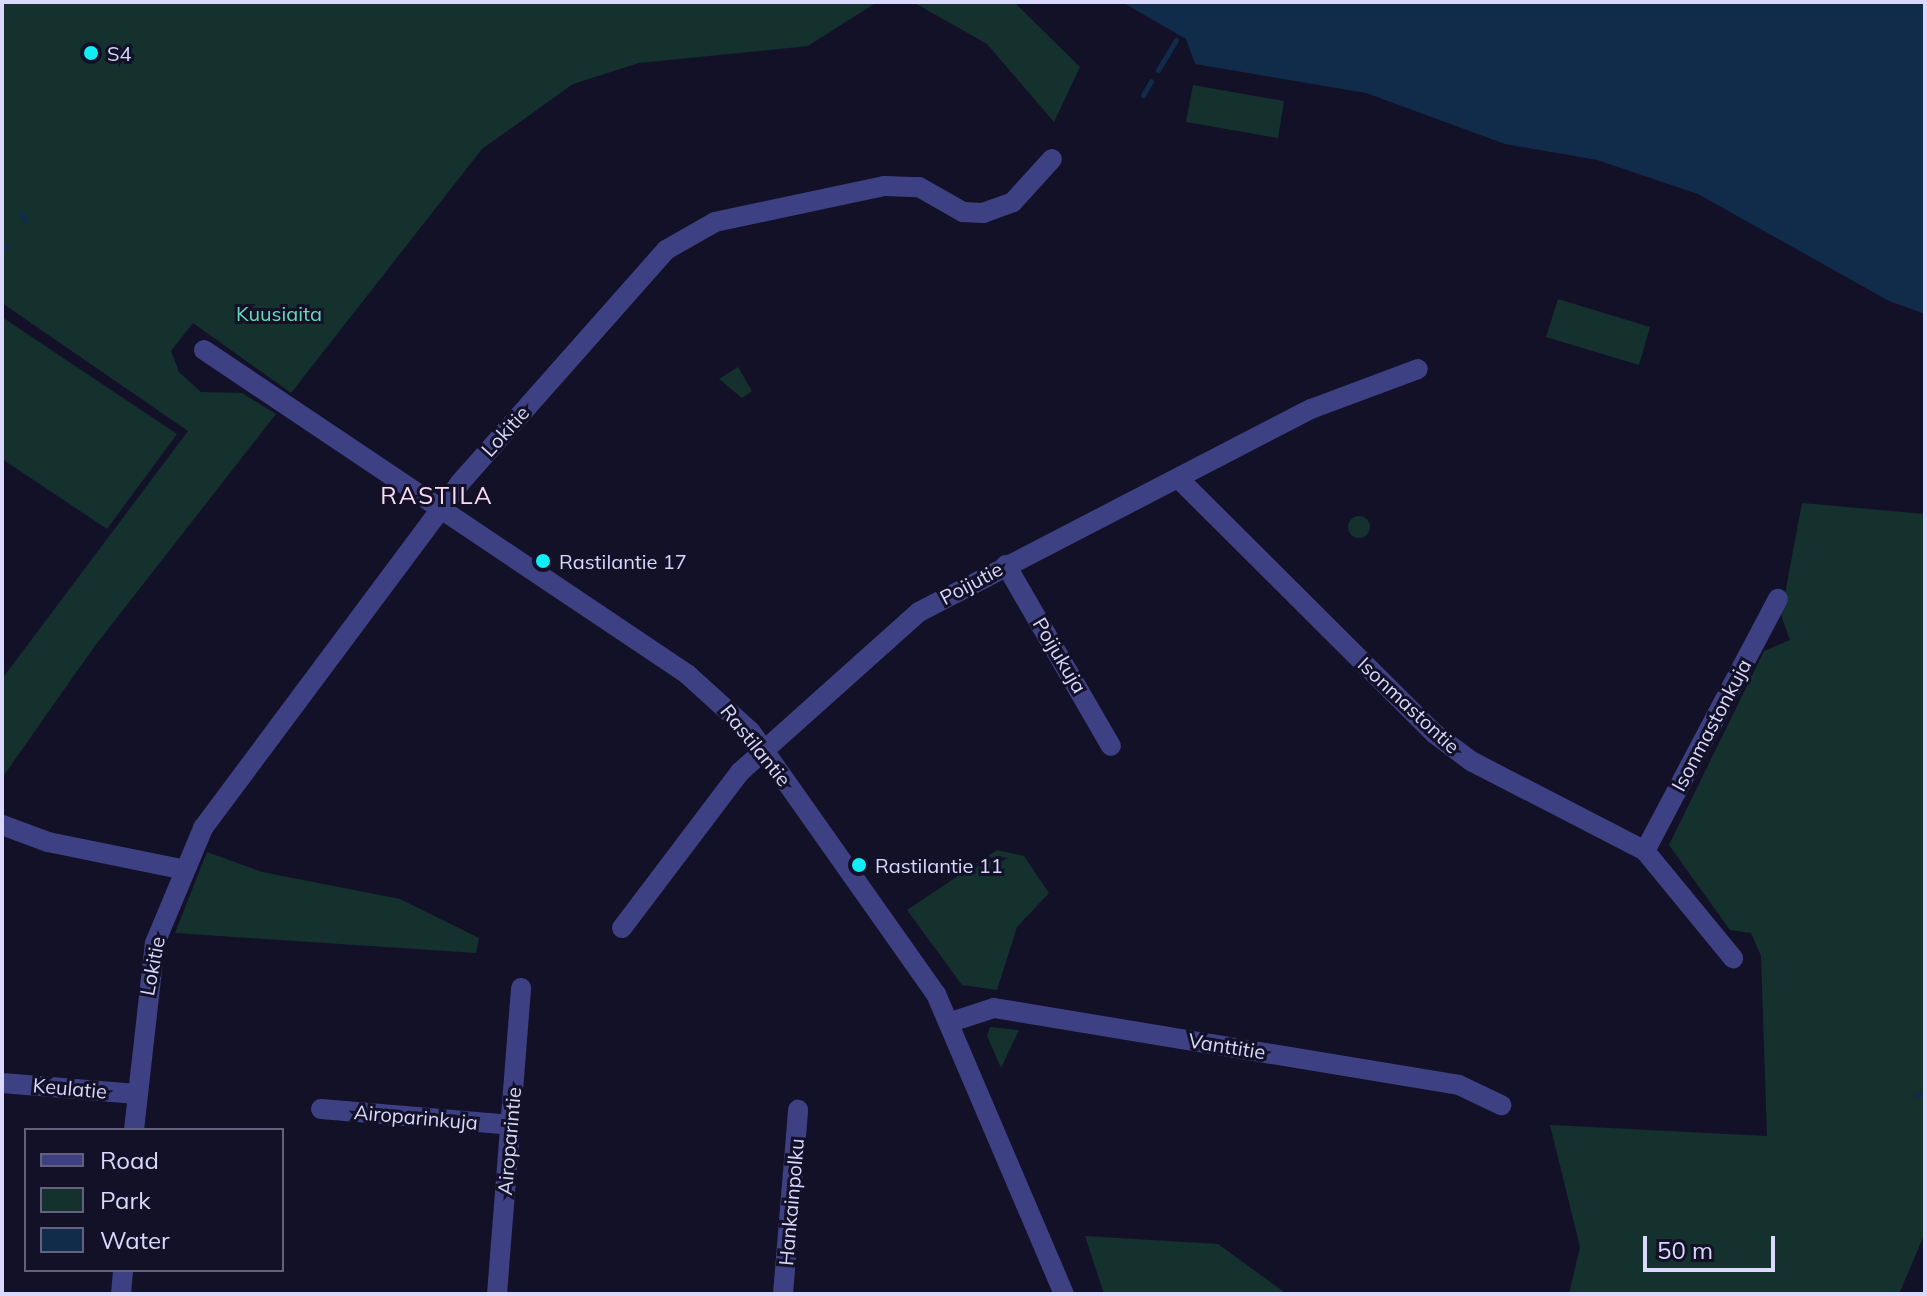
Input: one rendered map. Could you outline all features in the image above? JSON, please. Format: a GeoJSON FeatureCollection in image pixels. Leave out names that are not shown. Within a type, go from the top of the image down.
{"type":"FeatureCollection","features":[{"type":"Feature","properties":{"kind":"street","name":"Lokitie"},"geometry":{"type":"LineString","coordinates":[[134,1128],[149,973],[181,869],[230,789],[442,508],[688,234],[733,217],[899,185],[927,189],[963,212],[983,213],[1013,202],[1052,159]]}},
{"type":"Feature","properties":{"kind":"street","name":"Rastilantie"},"geometry":{"type":"LineString","coordinates":[[204,350],[687,674],[763,749],[951,1022],[1064,1294]]}},
{"type":"Feature","properties":{"kind":"street","name":"Poijutie"},"geometry":{"type":"LineString","coordinates":[[622,928],[763,749],[894,630],[1006,565],[1311,409],[1418,369]]}},
{"type":"Feature","properties":{"kind":"street","name":"Isonmastontie"},"geometry":{"type":"LineString","coordinates":[[1178,478],[1453,749],[1645,851],[1733,958]]}},
{"type":"Feature","properties":{"kind":"street","name":"Poijukuja"},"geometry":{"type":"LineString","coordinates":[[1006,565],[1111,746]]}},
{"type":"Feature","properties":{"kind":"street","name":"Isonmastonkuja"},"geometry":{"type":"LineString","coordinates":[[1645,851],[1778,599]]}},
{"type":"Feature","properties":{"kind":"street"},"geometry":{"type":"LineString","coordinates":[[2,825],[48,842],[181,869]]}},
{"type":"Feature","properties":{"kind":"street","name":"Airoparintie"},"geometry":{"type":"LineString","coordinates":[[497,1294],[521,988]]}},
{"type":"Feature","properties":{"kind":"street","name":"Vanttitie"},"geometry":{"type":"LineString","coordinates":[[951,1022],[994,1008],[1459,1085],[1501,1105]]}},
{"type":"Feature","properties":{"kind":"street","name":"Keulatie"},"geometry":{"type":"LineString","coordinates":[[2,1083],[137,1094]]}},
{"type":"Feature","properties":{"kind":"street","name":"Airoparinkuja"},"geometry":{"type":"LineString","coordinates":[[321,1109],[510,1125]]}},
{"type":"Feature","properties":{"kind":"street","name":"Hankainpolku"},"geometry":{"type":"LineString","coordinates":[[783,1294],[798,1110]]}},
{"type":"Feature","properties":{"kind":"street"},"geometry":{"type":"LineString","coordinates":[[121,1294],[123,1272]]}},
{"type":"Feature","properties":{"kind":"green space","name":"Kuusiaita"},"geometry":{"type":"Polygon","coordinates":[[[2,2],[877,2],[808,46],[639,63],[573,84],[482,149],[291,393],[193,323],[171,351],[179,372],[201,392],[242,393],[276,414],[94,647],[2,778],[2,679],[188,431],[2,303],[2,2]]]}},
{"type":"Feature","properties":{"kind":"green space"},"geometry":{"type":"Polygon","coordinates":[[[913,2],[1014,2],[1080,67],[1054,122],[987,44],[913,2]]]}},
{"type":"Feature","properties":{"kind":"green space"},"geometry":{"type":"Polygon","coordinates":[[[1193,85],[1284,101],[1278,138],[1186,122],[1193,85]]]}},
{"type":"Feature","properties":{"kind":"green space"},"geometry":{"type":"Polygon","coordinates":[[[1558,299],[1650,327],[1639,365],[1546,337],[1558,299]]]}},
{"type":"Feature","properties":{"kind":"green space"},"geometry":{"type":"Polygon","coordinates":[[[2,317],[177,434],[107,529],[2,459],[2,317]]]}},
{"type":"Feature","properties":{"kind":"green space"},"geometry":{"type":"Polygon","coordinates":[[[738,367],[752,391],[742,398],[719,379],[738,367]]]}},
{"type":"Feature","properties":{"kind":"green space"},"geometry":{"type":"Polygon","coordinates":[[[1802,503],[1925,514],[1925,1233],[1899,1294],[1569,1294],[1580,1247],[1550,1125],[1767,1136],[1761,956],[1751,933],[1730,930],[1669,845],[1764,651],[1790,640],[1781,615],[1802,503]]]}},
{"type":"Feature","properties":{"kind":"green space"},"geometry":{"type":"Polygon","coordinates":[[[1359,516],[1367,519],[1370,527],[1367,535],[1359,538],[1351,535],[1348,527],[1351,519],[1359,516]]]}},
{"type":"Feature","properties":{"kind":"green space"},"geometry":{"type":"Polygon","coordinates":[[[997,850],[1024,856],[1049,893],[1017,927],[997,990],[962,985],[907,910],[997,850]]]}},
{"type":"Feature","properties":{"kind":"green space"},"geometry":{"type":"Polygon","coordinates":[[[207,852],[262,872],[400,899],[479,938],[476,953],[175,933],[207,852]]]}},
{"type":"Feature","properties":{"kind":"green space"},"geometry":{"type":"Polygon","coordinates":[[[990,1027],[1019,1030],[1001,1068],[987,1036],[990,1027]]]}},
{"type":"Feature","properties":{"kind":"green space"},"geometry":{"type":"Polygon","coordinates":[[[1085,1236],[1218,1244],[1287,1294],[1104,1294],[1085,1236]]]}},
{"type":"Feature","properties":{"kind":"water"},"geometry":{"type":"Polygon","coordinates":[[[1122,2],[1925,2],[1925,314],[1889,301],[1698,194],[1597,160],[1505,144],[1366,93],[1195,64],[1186,39],[1122,2]]]}},
{"type":"Feature","properties":{"kind":"waterway"},"geometry":{"type":"LineString","coordinates":[[1158,70],[1176,40]]}},
{"type":"Feature","properties":{"kind":"waterway"},"geometry":{"type":"LineString","coordinates":[[1143,95],[1151,81]]}},
{"type":"Feature","properties":{"kind":"waterway"},"geometry":{"type":"LineString","coordinates":[[21,213],[26,221]]}},
{"type":"Feature","properties":{"kind":"waterway"},"geometry":{"type":"LineString","coordinates":[[2,250],[7,246]]}},
{"type":"Feature","properties":{"kind":"waterway"},"geometry":{"type":"LineString","coordinates":[[1916,1095],[1925,1093]]}},
{"type":"Feature","properties":{"kind":"place","name":"S4"},"geometry":{"type":"Point","coordinates":[91,53]}},
{"type":"Feature","properties":{"kind":"place","name":"Rastilantie 17"},"geometry":{"type":"Point","coordinates":[543,561]}},
{"type":"Feature","properties":{"kind":"place","name":"Rastilantie 11"},"geometry":{"type":"Point","coordinates":[859,865]}},
{"type":"Feature","properties":{"kind":"district","name":"RASTILA"},"geometry":{"type":"Point","coordinates":[437,496]}}]}
